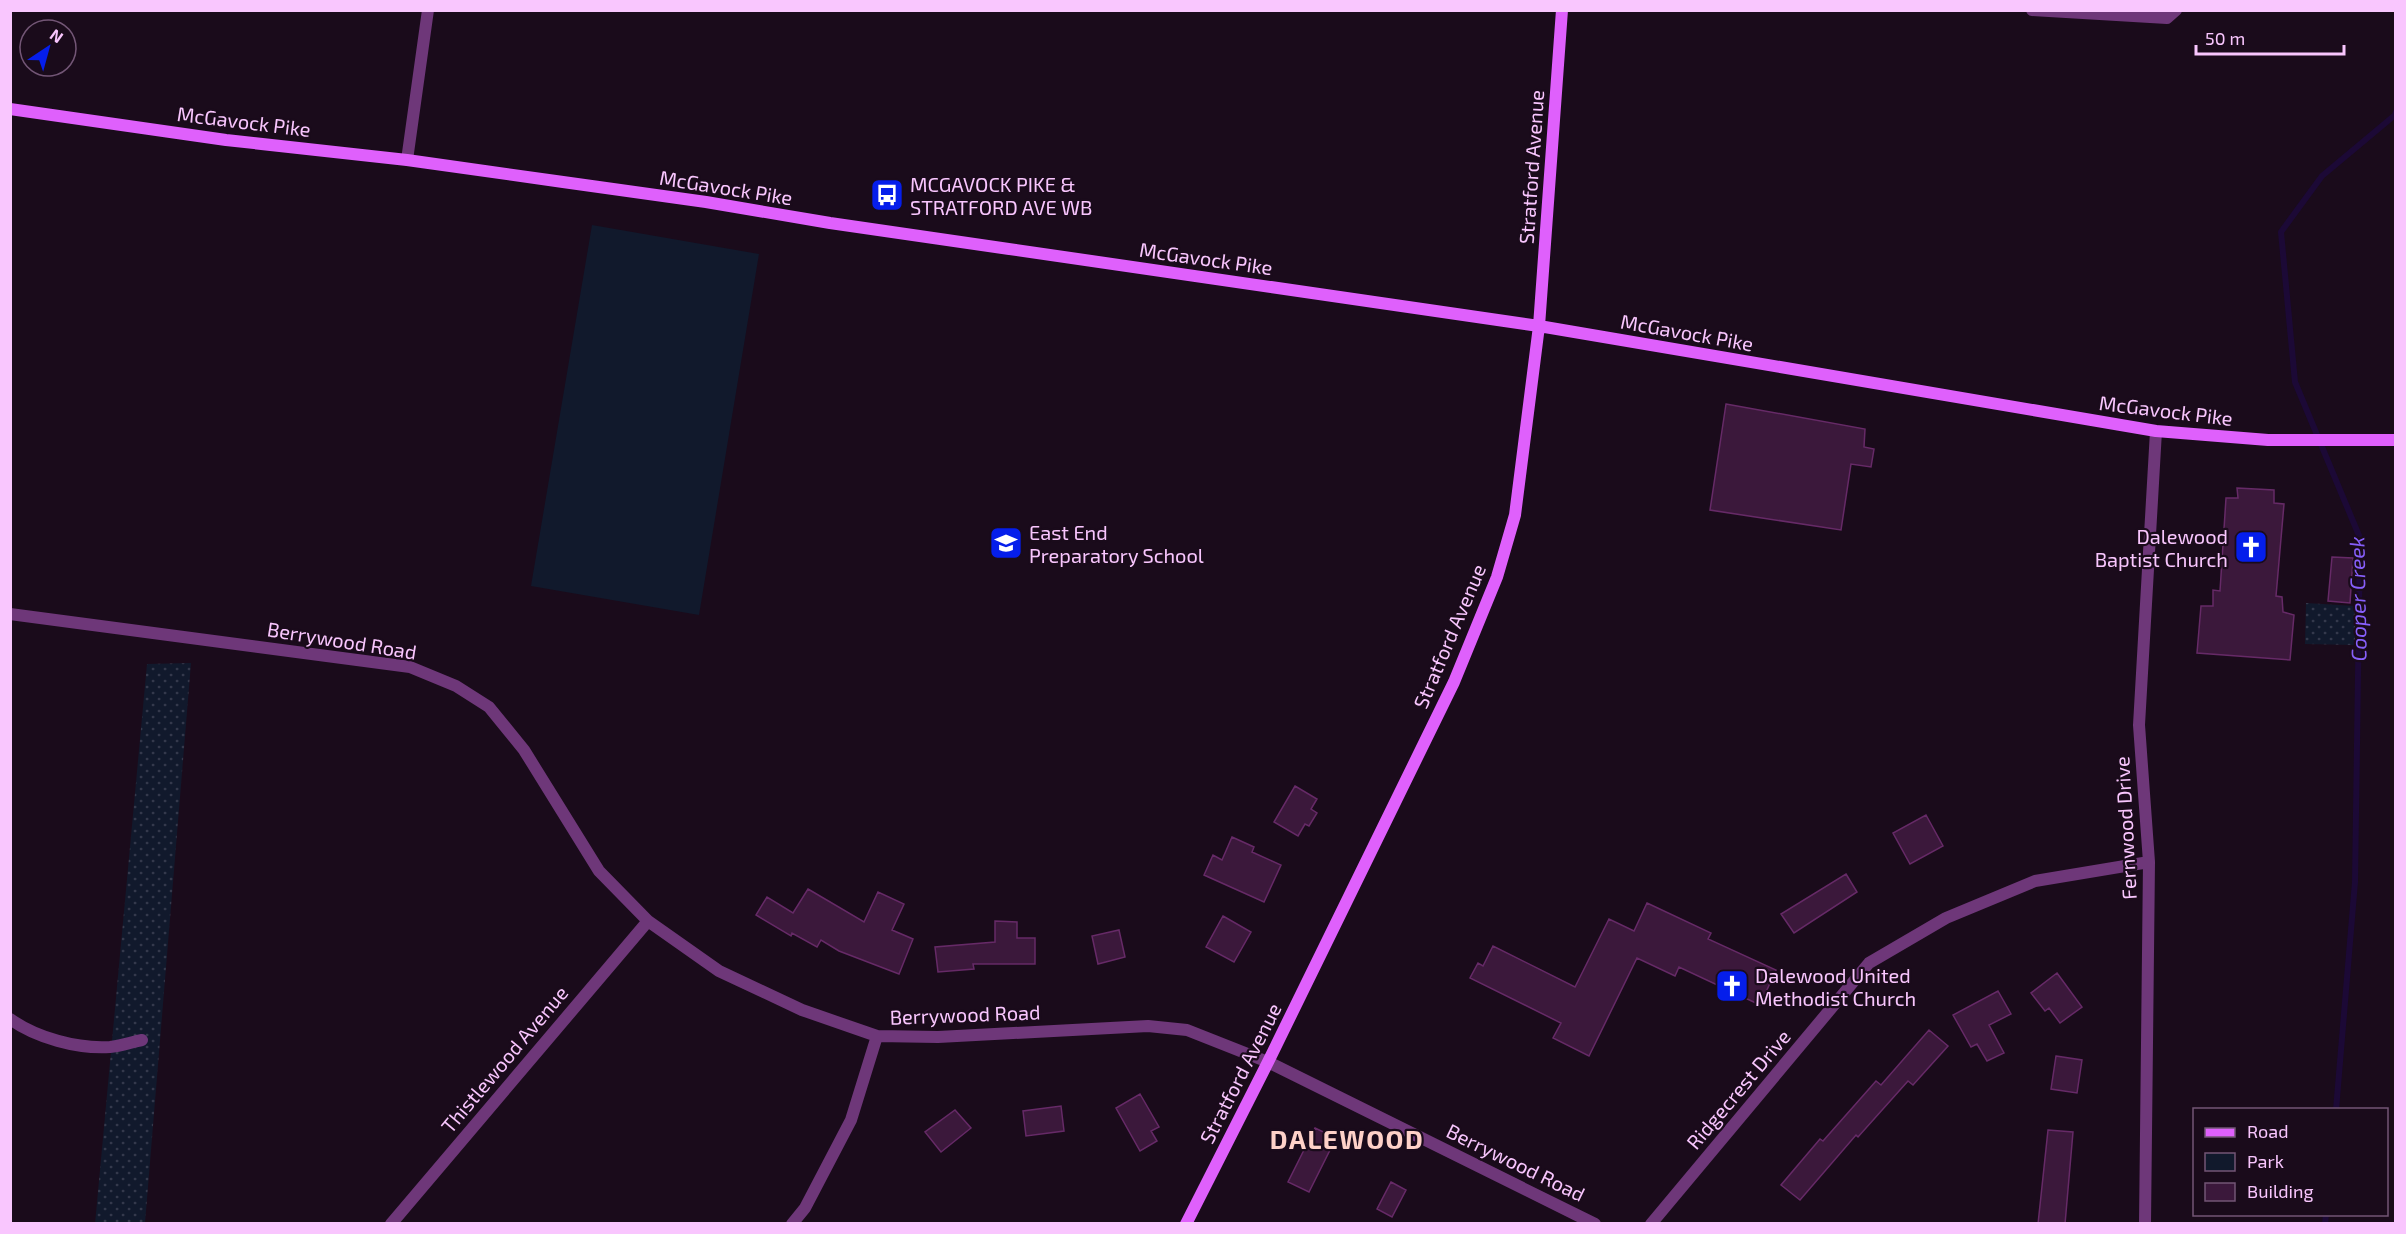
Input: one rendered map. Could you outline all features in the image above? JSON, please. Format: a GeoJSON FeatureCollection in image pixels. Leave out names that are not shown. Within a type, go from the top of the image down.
{"type":"FeatureCollection","features":[{"type":"Feature","properties":{"kind":"street"},"geometry":{"type":"LineString","coordinates":[[407,159],[428,10]]}},
{"type":"Feature","properties":{"kind":"street","name":"Stratford Avenue"},"geometry":{"type":"LineString","coordinates":[[1186,1224],[1454,682],[1497,577],[1515,515],[1539,326],[1562,10]]}},
{"type":"Feature","properties":{"kind":"street"},"geometry":{"type":"LineString","coordinates":[[2032,10],[2167,18],[2175,10]]}},
{"type":"Feature","properties":{"kind":"street","name":"McGavock Pike"},"geometry":{"type":"LineString","coordinates":[[10,109],[226,140],[407,159],[1539,326],[2156,431],[2268,440],[2396,440]]}},
{"type":"Feature","properties":{"kind":"street","name":"Fernwood Drive"},"geometry":{"type":"LineString","coordinates":[[2145,1224],[2149,862],[2139,725],[2156,431]]}},
{"type":"Feature","properties":{"kind":"street","name":"Berrywood Road"},"geometry":{"type":"LineString","coordinates":[[10,614],[410,667],[456,686],[489,707],[524,750],[599,871],[648,921],[719,971],[802,1010],[877,1036],[938,1037],[1148,1026],[1187,1030],[1268,1062],[1595,1224]]}},
{"type":"Feature","properties":{"kind":"street","name":"Ridgecrest Drive"},"geometry":{"type":"LineString","coordinates":[[1651,1224],[1869,963],[1946,918],[2035,881],[2149,862]]}},
{"type":"Feature","properties":{"kind":"street","name":"Thistlewood Avenue"},"geometry":{"type":"LineString","coordinates":[[391,1224],[648,921]]}},
{"type":"Feature","properties":{"kind":"street"},"geometry":{"type":"LineString","coordinates":[[10,1019],[21,1027],[72,1045],[109,1047],[142,1040]]}},
{"type":"Feature","properties":{"kind":"street"},"geometry":{"type":"LineString","coordinates":[[792,1224],[805,1208],[851,1120],[877,1036]]}},
{"type":"Feature","properties":{"kind":"green space"},"geometry":{"type":"Polygon","coordinates":[[[592,225],[759,254],[699,615],[531,586],[592,225]]]}},
{"type":"Feature","properties":{"kind":"green space"},"geometry":{"type":"Polygon","coordinates":[[[2306,603],[2355,606],[2355,645],[2305,644],[2306,603]]]}},
{"type":"Feature","properties":{"kind":"green space"},"geometry":{"type":"Polygon","coordinates":[[[191,663],[145,1223],[95,1224],[147,664],[191,663]]]}},
{"type":"Feature","properties":{"kind":"building"},"geometry":{"type":"Polygon","coordinates":[[[1726,404],[1865,429],[1864,447],[1874,449],[1871,467],[1851,464],[1841,530],[1710,510],[1726,404]]]}},
{"type":"Feature","properties":{"kind":"building","name":"Dalewood Baptist Church"},"geometry":{"type":"Polygon","coordinates":[[[2237,488],[2274,490],[2274,503],[2284,504],[2276,596],[2282,597],[2283,612],[2294,615],[2290,660],[2197,653],[2201,606],[2213,606],[2213,590],[2220,591],[2226,498],[2238,498],[2237,488]]]}},
{"type":"Feature","properties":{"kind":"building"},"geometry":{"type":"Polygon","coordinates":[[[2332,557],[2353,558],[2350,603],[2328,601],[2332,557]]]}},
{"type":"Feature","properties":{"kind":"building"},"geometry":{"type":"Polygon","coordinates":[[[1295,786],[1317,799],[1311,809],[1317,813],[1309,826],[1305,824],[1298,836],[1274,822],[1295,786]]]}},
{"type":"Feature","properties":{"kind":"building"},"geometry":{"type":"Polygon","coordinates":[[[1926,815],[1943,846],[1910,864],[1893,833],[1926,815]]]}},
{"type":"Feature","properties":{"kind":"building"},"geometry":{"type":"Polygon","coordinates":[[[1232,837],[1254,847],[1252,852],[1281,865],[1264,902],[1204,875],[1213,855],[1222,860],[1232,837]]]}},
{"type":"Feature","properties":{"kind":"building"},"geometry":{"type":"Polygon","coordinates":[[[1846,874],[1857,892],[1794,933],[1781,914],[1846,874]]]}},
{"type":"Feature","properties":{"kind":"building"},"geometry":{"type":"Polygon","coordinates":[[[808,889],[864,922],[878,892],[904,904],[892,930],[913,939],[899,974],[839,951],[821,940],[817,947],[792,933],[791,936],[756,915],[767,897],[793,913],[808,889]]]}},
{"type":"Feature","properties":{"kind":"building"},"geometry":{"type":"Polygon","coordinates":[[[1647,903],[1711,933],[1708,939],[1776,970],[1760,1005],[1679,967],[1675,976],[1637,958],[1589,1056],[1553,1038],[1561,1023],[1470,978],[1478,963],[1483,966],[1493,946],[1575,987],[1609,919],[1634,931],[1647,903]]]}},
{"type":"Feature","properties":{"kind":"building"},"geometry":{"type":"Polygon","coordinates":[[[1223,916],[1251,932],[1234,962],[1206,947],[1223,916]]]}},
{"type":"Feature","properties":{"kind":"building"},"geometry":{"type":"Polygon","coordinates":[[[995,921],[1017,922],[1017,938],[1035,938],[1035,964],[973,964],[974,969],[938,972],[935,947],[995,942],[995,921]]]}},
{"type":"Feature","properties":{"kind":"building"},"geometry":{"type":"Polygon","coordinates":[[[1119,930],[1125,957],[1098,964],[1092,936],[1119,930]]]}},
{"type":"Feature","properties":{"kind":"building"},"geometry":{"type":"Polygon","coordinates":[[[2057,973],[2082,1007],[2060,1023],[2049,1008],[2045,1011],[2031,993],[2057,973]]]}},
{"type":"Feature","properties":{"kind":"building"},"geometry":{"type":"Polygon","coordinates":[[[1998,991],[2011,1014],[1989,1025],[2004,1053],[1987,1061],[1977,1044],[1971,1047],[1953,1015],[1998,991]]]}},
{"type":"Feature","properties":{"kind":"building"},"geometry":{"type":"Polygon","coordinates":[[[1929,1030],[1948,1046],[1913,1085],[1908,1081],[1858,1137],[1856,1135],[1800,1200],[1781,1185],[1820,1139],[1823,1141],[1876,1081],[1881,1085],[1929,1030]]]}},
{"type":"Feature","properties":{"kind":"building"},"geometry":{"type":"Polygon","coordinates":[[[2056,1056],[2082,1060],[2077,1093],[2051,1089],[2056,1056]]]}},
{"type":"Feature","properties":{"kind":"building"},"geometry":{"type":"Polygon","coordinates":[[[1140,1094],[1159,1127],[1151,1131],[1157,1141],[1140,1151],[1116,1108],[1140,1094]]]}},
{"type":"Feature","properties":{"kind":"building"},"geometry":{"type":"Polygon","coordinates":[[[1061,1106],[1064,1131],[1026,1136],[1023,1111],[1061,1106]]]}},
{"type":"Feature","properties":{"kind":"building"},"geometry":{"type":"Polygon","coordinates":[[[955,1110],[971,1128],[941,1152],[925,1132],[955,1110]]]}},
{"type":"Feature","properties":{"kind":"building"},"geometry":{"type":"Polygon","coordinates":[[[1315,1128],[1336,1138],[1309,1192],[1288,1182],[1315,1128]]]}},
{"type":"Feature","properties":{"kind":"building"},"geometry":{"type":"Polygon","coordinates":[[[2048,1130],[2073,1132],[2065,1224],[2038,1224],[2048,1130]]]}},
{"type":"Feature","properties":{"kind":"building"},"geometry":{"type":"Polygon","coordinates":[[[1391,1182],[1406,1190],[1392,1217],[1377,1209],[1391,1182]]]}},
{"type":"Feature","properties":{"kind":"waterway","name":"Cooper Creek"},"geometry":{"type":"LineString","coordinates":[[2336,1108],[2355,882],[2360,538],[2295,382],[2281,232],[2322,176],[2396,112]]}},
{"type":"Feature","properties":{"kind":"waterway","name":"Cooper Creek"},"geometry":{"type":"LineString","coordinates":[[2325,1224],[2326,1216]]}},
{"type":"Feature","properties":{"kind":"place","name":"MCGAVOCK PIKE & STRATFORD AVE WB"},"geometry":{"type":"Point","coordinates":[887,195]}},
{"type":"Feature","properties":{"kind":"place","name":"East End Preparatory School"},"geometry":{"type":"Point","coordinates":[1006,543]}},
{"type":"Feature","properties":{"kind":"place","name":"Dalewood Baptist Church"},"geometry":{"type":"Point","coordinates":[2251,547]}},
{"type":"Feature","properties":{"kind":"place","name":"Dalewood United Methodist Church"},"geometry":{"type":"Point","coordinates":[1732,986]}},
{"type":"Feature","properties":{"kind":"district","name":"DALEWOOD"},"geometry":{"type":"Point","coordinates":[1347,1138]}}]}
